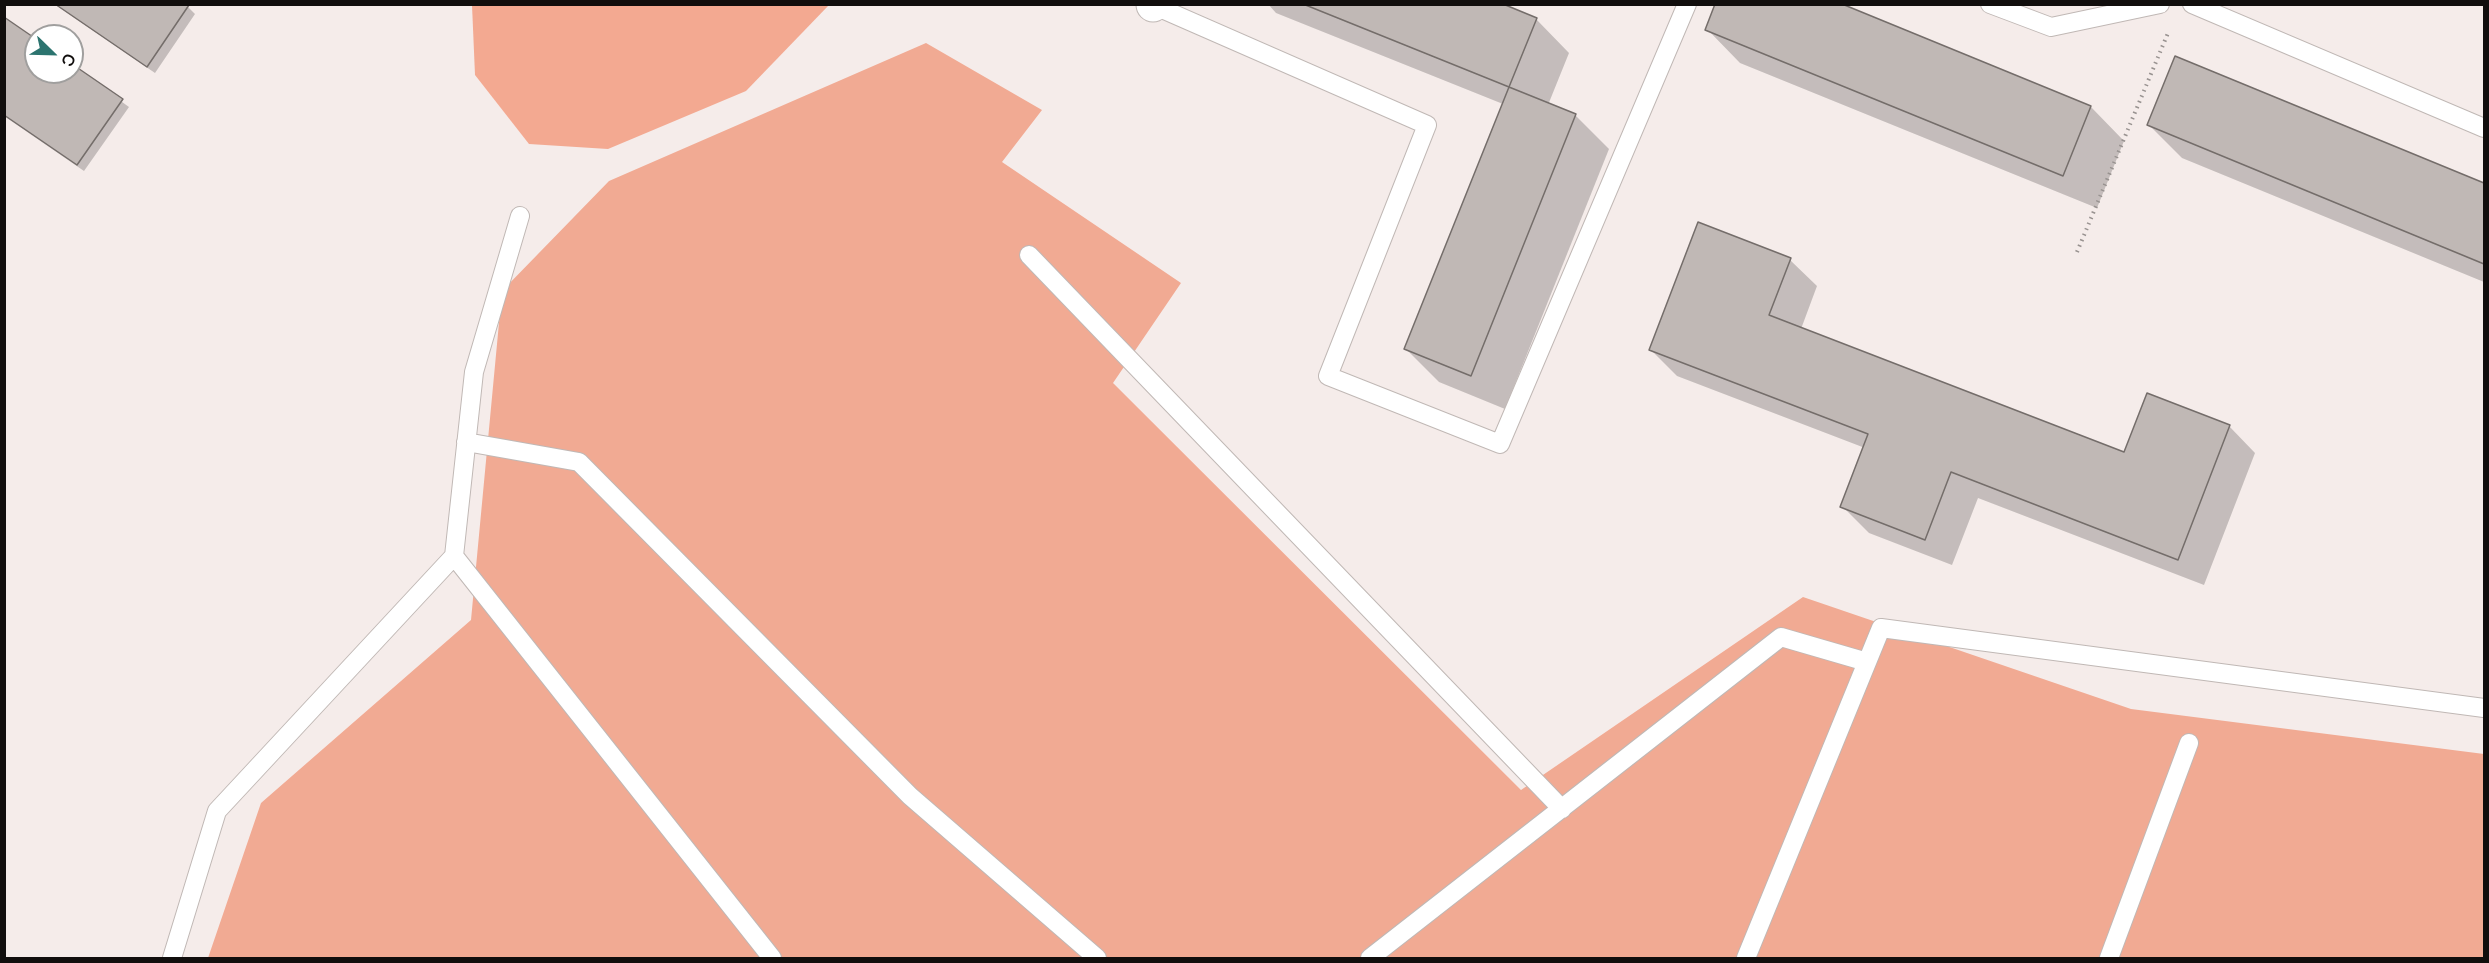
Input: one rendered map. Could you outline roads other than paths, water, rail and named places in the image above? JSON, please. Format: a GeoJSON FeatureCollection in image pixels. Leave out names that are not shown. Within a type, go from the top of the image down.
{"type":"FeatureCollection","features":[{"type":"Feature","properties":{"kind":"lane"},"geometry":{"type":"LineString","coordinates":[[1154,5],[1427,125],[1328,376],[1500,444],[1687,4]]}},
{"type":"Feature","properties":{"kind":"lane"},"geometry":{"type":"LineString","coordinates":[[1990,4],[2051,27],[2160,4]]}},
{"type":"Feature","properties":{"kind":"lane"},"geometry":{"type":"LineString","coordinates":[[2192,4],[2484,128]]}},
{"type":"Feature","properties":{"kind":"lane"},"geometry":{"type":"LineString","coordinates":[[172,958],[217,811],[453,556],[474,372],[520,216]]}},
{"type":"Feature","properties":{"kind":"lane"},"geometry":{"type":"LineString","coordinates":[[1029,255],[1562,809]]}},
{"type":"Feature","properties":{"kind":"lane"},"geometry":{"type":"LineString","coordinates":[[466,442],[579,462],[910,796],[1097,958]]}},
{"type":"Feature","properties":{"kind":"lane"},"geometry":{"type":"LineString","coordinates":[[453,556],[772,958]]}},
{"type":"Feature","properties":{"kind":"lane"},"geometry":{"type":"LineString","coordinates":[[1746,958],[1881,628],[2484,708]]}},
{"type":"Feature","properties":{"kind":"lane"},"geometry":{"type":"LineString","coordinates":[[1370,958],[1781,637],[1867,662]]}},
{"type":"Feature","properties":{"kind":"lane"},"geometry":{"type":"LineString","coordinates":[[2109,958],[2188,743]]}}]}
